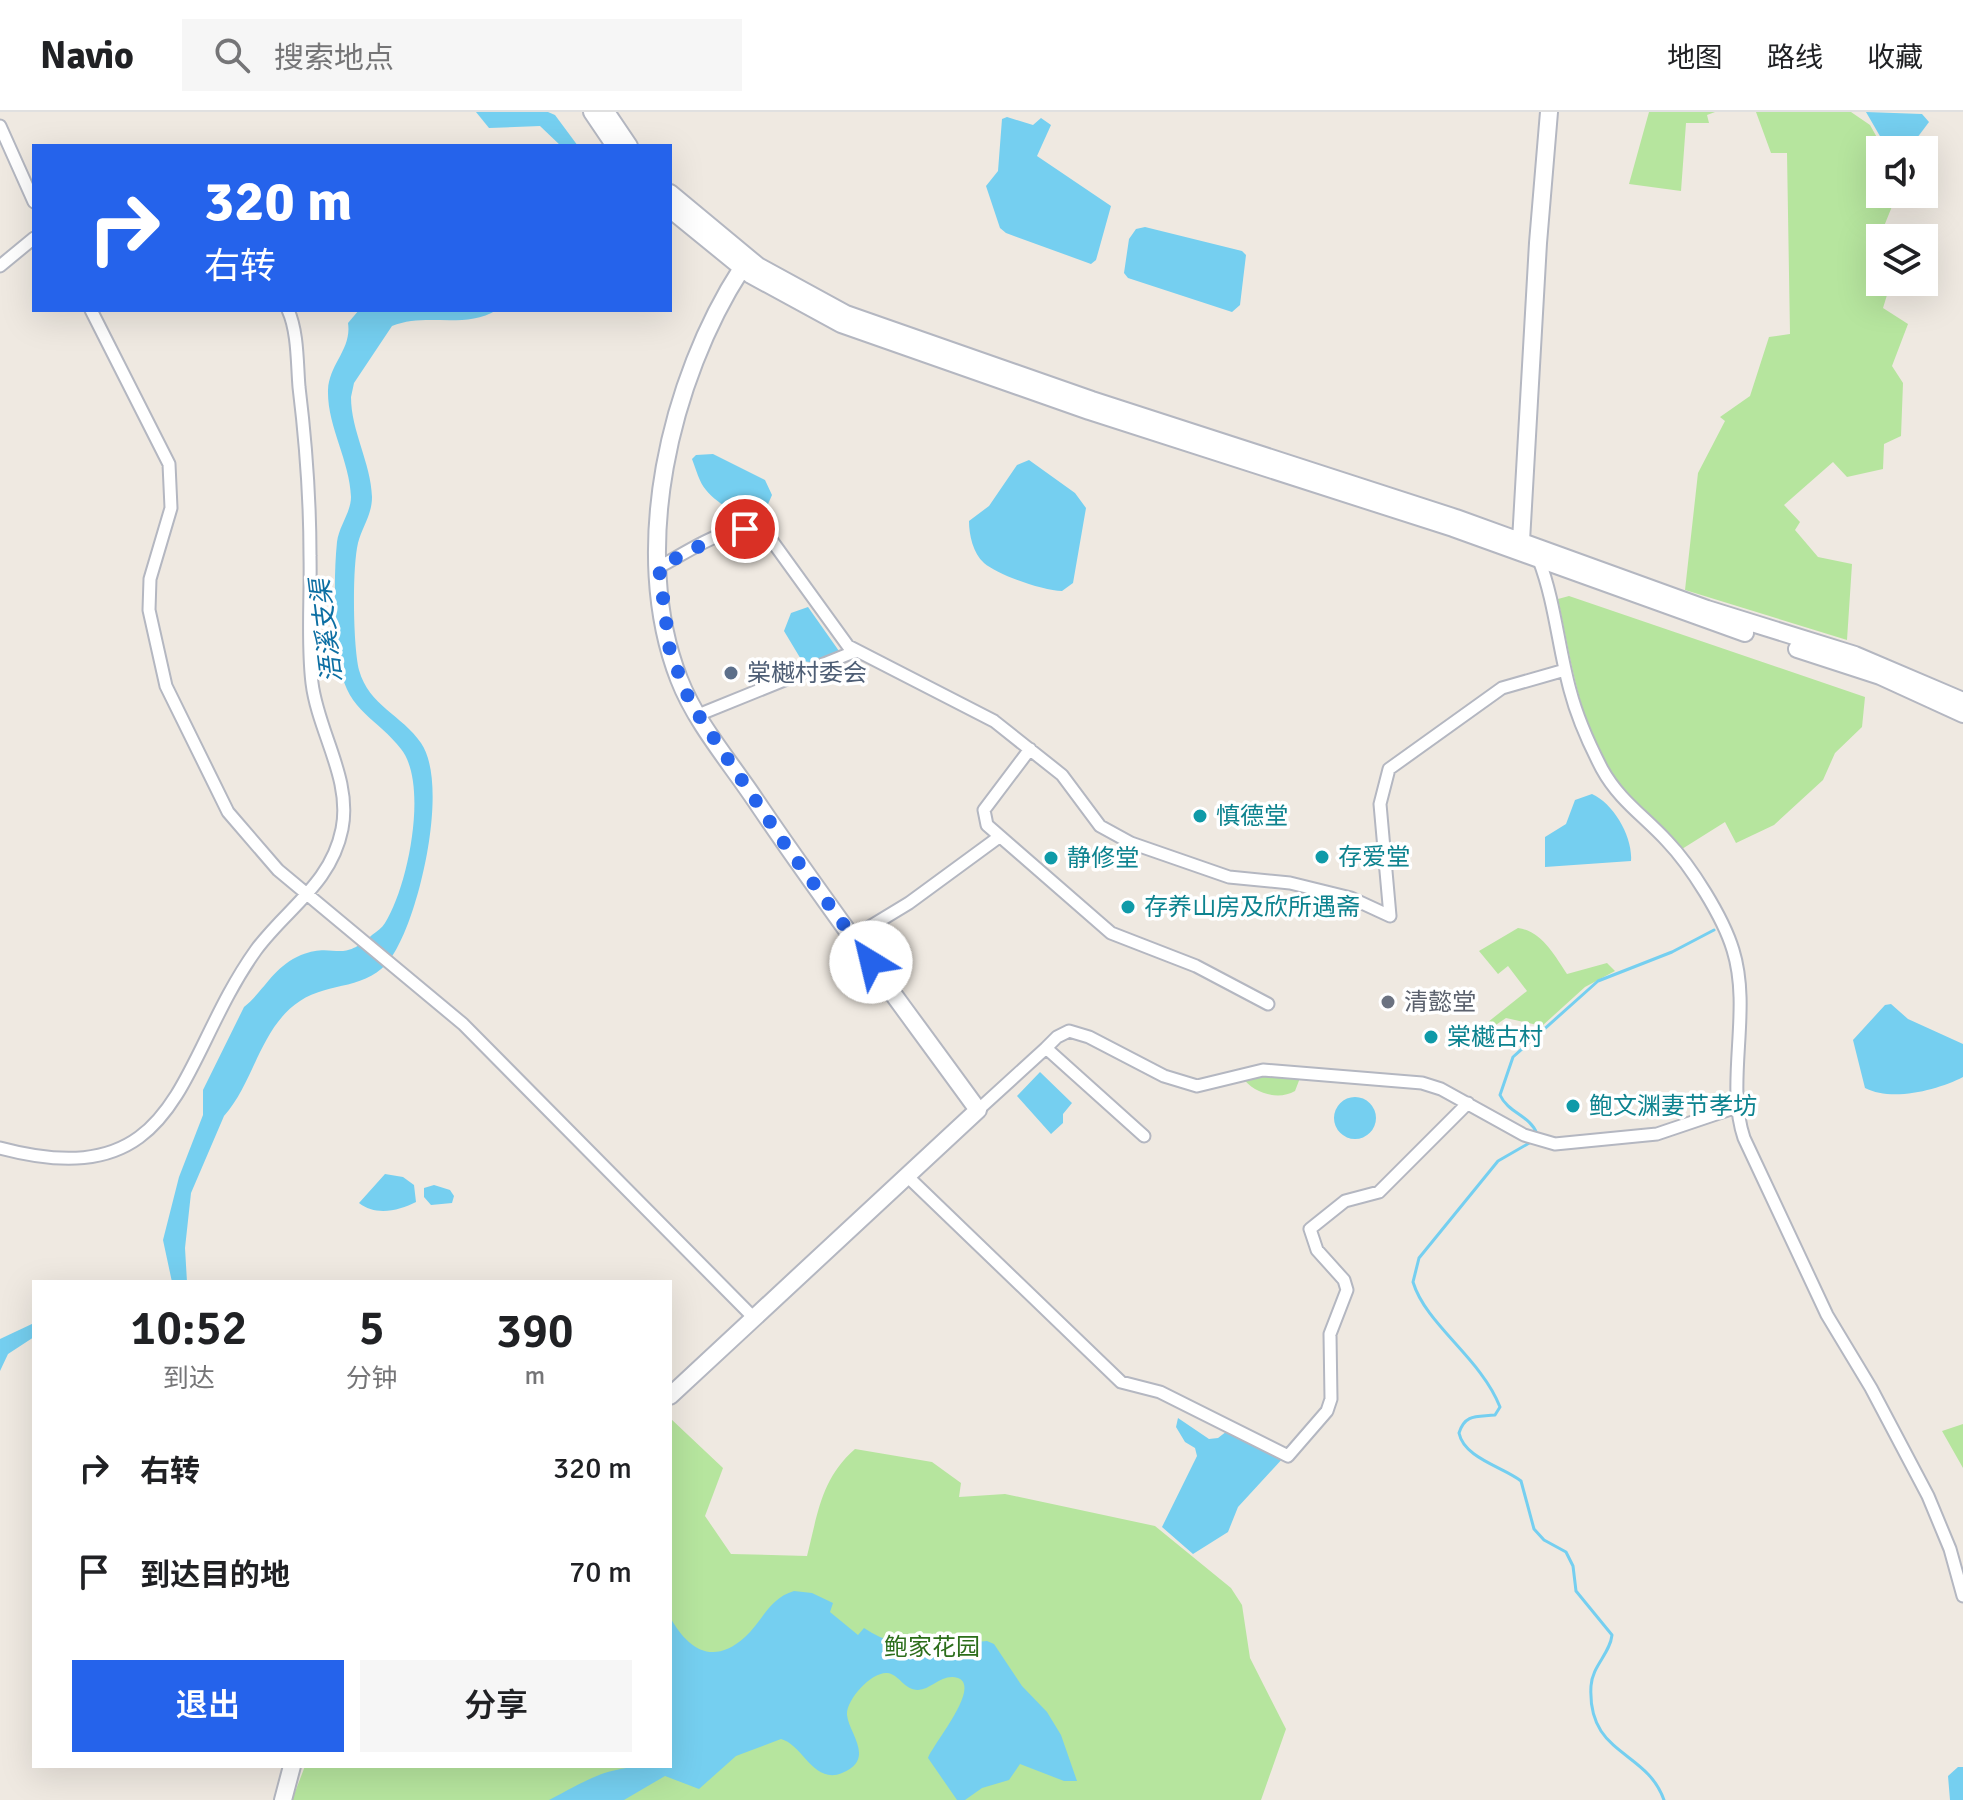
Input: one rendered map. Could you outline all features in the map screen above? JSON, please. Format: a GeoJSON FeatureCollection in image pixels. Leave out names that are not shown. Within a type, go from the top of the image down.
{"type":"FeatureCollection","features":[{"type":"Feature","properties":{"kind":"main road"},"geometry":{"type":"LineString","coordinates":[[592,112],[614,144]]}},
{"type":"Feature","properties":{"kind":"main road"},"geometry":{"type":"LineString","coordinates":[[606,112],[628,144]]}},
{"type":"Feature","properties":{"kind":"main road"},"geometry":{"type":"LineString","coordinates":[[1521,541],[1538,243],[1549,112]]}},
{"type":"Feature","properties":{"kind":"main road"},"geometry":{"type":"LineString","coordinates":[[672,195],[758,266],[846,314],[1092,400],[1296,463],[1707,609],[1884,666],[1963,701]]}},
{"type":"Feature","properties":{"kind":"main road"},"geometry":{"type":"LineString","coordinates":[[672,211],[742,268],[795,302],[865,334],[1539,560],[1703,620],[1880,676],[1963,714]]}},
{"type":"Feature","properties":{"kind":"main road"},"geometry":{"type":"LineString","coordinates":[[672,1394],[978,1110],[698,715],[679,680],[670,652],[659,567],[665,473],[680,400],[702,339],[742,268]]}},
{"type":"Feature","properties":{"kind":"main road"},"geometry":{"type":"LineString","coordinates":[[283,1800],[291,1768]]}},
{"type":"Feature","properties":{"kind":"street"},"geometry":{"type":"LineString","coordinates":[[0,126],[32,198]]}},
{"type":"Feature","properties":{"kind":"street"},"geometry":{"type":"LineString","coordinates":[[0,266],[32,240]]}},
{"type":"Feature","properties":{"kind":"street"},"geometry":{"type":"LineString","coordinates":[[92,312],[169,464],[171,508],[150,579],[148,599],[166,686],[228,812],[264,857],[463,1024],[754,1318]]}},
{"type":"Feature","properties":{"kind":"street"},"geometry":{"type":"LineString","coordinates":[[0,1148],[43,1160],[74,1160],[118,1148],[158,1124],[172,1107],[210,1027],[255,951],[286,914],[309,896],[332,859],[341,834],[344,805],[312,685],[309,479],[288,312]]}},
{"type":"Feature","properties":{"kind":"street"},"geometry":{"type":"LineString","coordinates":[[659,567],[728,532],[754,528],[767,534],[835,632],[856,651],[994,721],[1071,784],[1100,826],[1131,843],[1229,877],[1290,883],[1351,898],[1390,916],[1380,804],[1386,773],[1502,688],[1565,670]]}},
{"type":"Feature","properties":{"kind":"street"},"geometry":{"type":"LineString","coordinates":[[1539,560],[1583,730],[1610,781],[1633,811],[1677,852],[1730,941],[1739,975],[1741,1021],[1737,1107],[1744,1138],[1827,1315],[1871,1388],[1928,1496],[1950,1549],[1963,1596]]}},
{"type":"Feature","properties":{"kind":"street"},"geometry":{"type":"LineString","coordinates":[[698,715],[856,651]]}},
{"type":"Feature","properties":{"kind":"street"},"geometry":{"type":"LineString","coordinates":[[1030,749],[984,810],[984,819],[999,837],[1111,933],[1196,966],[1268,1004]]}},
{"type":"Feature","properties":{"kind":"street"},"geometry":{"type":"LineString","coordinates":[[853,937],[909,903],[999,837]]}},
{"type":"Feature","properties":{"kind":"street"},"geometry":{"type":"LineString","coordinates":[[978,1110],[1057,1037],[1069,1031],[1089,1037],[1184,1083],[1210,1084],[1243,1072],[1263,1070],[1402,1079],[1435,1087],[1534,1139],[1565,1145],[1657,1134],[1737,1107]]}},
{"type":"Feature","properties":{"kind":"street"},"geometry":{"type":"LineString","coordinates":[[1046,1048],[1144,1136]]}},
{"type":"Feature","properties":{"kind":"street"},"geometry":{"type":"LineString","coordinates":[[907,1176],[1121,1382],[1160,1392],[1288,1456],[1327,1411],[1331,1399],[1330,1334],[1347,1290],[1344,1280],[1317,1250],[1310,1229],[1345,1201],[1379,1192],[1468,1103]]}},
{"type":"Feature","properties":{"kind":"green space"},"geometry":{"type":"Polygon","coordinates":[[[1649,112],[1715,112],[1707,115],[1709,123],[1686,123],[1681,191],[1629,184],[1649,112]]]}},
{"type":"Feature","properties":{"kind":"green space"},"geometry":{"type":"Polygon","coordinates":[[[1756,112],[1851,112],[1870,125],[1876,136],[1866,136],[1866,208],[1891,208],[1885,224],[1866,224],[1866,296],[1887,296],[1883,308],[1908,324],[1892,366],[1903,383],[1901,436],[1884,444],[1883,469],[1847,477],[1833,462],[1784,505],[1800,522],[1795,530],[1818,557],[1852,564],[1847,640],[1685,590],[1698,473],[1725,421],[1720,417],[1750,396],[1769,337],[1790,334],[1787,153],[1771,153],[1756,112]]]}},
{"type":"Feature","properties":{"kind":"green space"},"geometry":{"type":"Polygon","coordinates":[[[1569,596],[1865,697],[1862,727],[1835,753],[1823,780],[1774,825],[1736,843],[1725,822],[1682,849],[1624,791],[1604,762],[1594,740],[1578,694],[1558,599],[1569,596]]]}},
{"type":"Feature","properties":{"kind":"green space"},"geometry":{"type":"Polygon","coordinates":[[[1518,928],[1541,939],[1567,974],[1607,963],[1615,971],[1585,987],[1542,1026],[1506,1018],[1487,1031],[1483,1026],[1527,991],[1508,966],[1498,974],[1479,951],[1518,928]]]}},
{"type":"Feature","properties":{"kind":"green space"},"geometry":{"type":"Polygon","coordinates":[[[1259,1074],[1300,1078],[1295,1091],[1274,1095],[1259,1091],[1242,1077],[1259,1074]]]}},
{"type":"Feature","properties":{"kind":"green space","name":"鲍家花园"},"geometry":{"type":"Polygon","coordinates":[[[672,1420],[723,1468],[705,1516],[731,1554],[807,1556],[822,1498],[835,1472],[855,1449],[932,1462],[961,1483],[959,1497],[1005,1494],[1155,1526],[1231,1588],[1242,1605],[1250,1658],[1286,1729],[1261,1800],[292,1800],[304,1768],[672,1768],[672,1420]]]}},
{"type":"Feature","properties":{"kind":"green space"},"geometry":{"type":"Polygon","coordinates":[[[1963,1424],[1963,1468],[1942,1431],[1963,1424]]]}},
{"type":"Feature","properties":{"kind":"water"},"geometry":{"type":"Polygon","coordinates":[[[476,112],[548,112],[555,115],[577,144],[559,144],[540,126],[489,128],[476,112]]]}},
{"type":"Feature","properties":{"kind":"water"},"geometry":{"type":"Polygon","coordinates":[[[1866,112],[1922,114],[1929,122],[1918,136],[1880,136],[1866,112]]]}},
{"type":"Feature","properties":{"kind":"water"},"geometry":{"type":"Polygon","coordinates":[[[1007,117],[1033,125],[1041,118],[1051,125],[1037,156],[1111,206],[1096,260],[1091,264],[1006,233],[1000,228],[986,186],[998,171],[1002,119],[1007,117]]]}},
{"type":"Feature","properties":{"kind":"water"},"geometry":{"type":"Polygon","coordinates":[[[1145,227],[1242,251],[1246,255],[1240,305],[1232,312],[1128,278],[1124,273],[1129,239],[1136,229],[1145,227]]]}},
{"type":"Feature","properties":{"kind":"water"},"geometry":{"type":"Polygon","coordinates":[[[357,312],[493,312],[471,319],[418,320],[392,326],[354,383],[351,397],[372,497],[356,555],[354,606],[359,670],[370,693],[421,743],[429,763],[432,819],[427,852],[412,914],[402,939],[382,969],[360,981],[324,990],[300,1001],[286,1012],[266,1040],[243,1088],[224,1116],[191,1193],[185,1248],[187,1280],[172,1280],[163,1240],[179,1177],[203,1115],[203,1090],[244,1007],[291,960],[313,951],[352,949],[381,928],[393,907],[408,861],[414,810],[414,786],[409,765],[401,749],[350,695],[344,683],[337,638],[337,542],[351,497],[347,470],[331,417],[328,390],[332,372],[347,341],[348,323],[357,312]]]}},
{"type":"Feature","properties":{"kind":"water"},"geometry":{"type":"Polygon","coordinates":[[[713,454],[765,480],[772,495],[765,511],[742,514],[718,501],[706,490],[692,459],[696,455],[713,454]]]}},
{"type":"Feature","properties":{"kind":"water"},"geometry":{"type":"Polygon","coordinates":[[[1029,460],[1075,493],[1086,508],[1073,583],[1062,591],[1033,585],[991,568],[977,554],[971,538],[969,521],[989,506],[1017,465],[1029,460]]]}},
{"type":"Feature","properties":{"kind":"water"},"geometry":{"type":"Polygon","coordinates":[[[808,607],[839,651],[817,663],[802,661],[784,631],[791,613],[808,607]]]}},
{"type":"Feature","properties":{"kind":"water"},"geometry":{"type":"Polygon","coordinates":[[[1592,794],[1615,813],[1629,842],[1631,861],[1545,867],[1545,837],[1566,824],[1575,800],[1592,794]]]}},
{"type":"Feature","properties":{"kind":"water"},"geometry":{"type":"Polygon","coordinates":[[[1891,1004],[1908,1019],[1963,1044],[1963,1077],[1915,1093],[1888,1094],[1865,1088],[1853,1040],[1885,1005],[1891,1004]]]}},
{"type":"Feature","properties":{"kind":"water"},"geometry":{"type":"Polygon","coordinates":[[[1040,1072],[1072,1103],[1063,1114],[1063,1123],[1051,1134],[1017,1096],[1040,1072]]]}},
{"type":"Feature","properties":{"kind":"water"},"geometry":{"type":"Polygon","coordinates":[[[1355,1097],[1370,1103],[1376,1118],[1370,1133],[1355,1139],[1340,1133],[1334,1118],[1340,1103],[1355,1097]]]}},
{"type":"Feature","properties":{"kind":"water"},"geometry":{"type":"Polygon","coordinates":[[[385,1174],[403,1177],[414,1185],[416,1202],[387,1211],[372,1210],[359,1203],[385,1174]]]}},
{"type":"Feature","properties":{"kind":"water"},"geometry":{"type":"Polygon","coordinates":[[[434,1185],[450,1190],[454,1196],[452,1203],[431,1205],[424,1197],[424,1188],[434,1185]]]}},
{"type":"Feature","properties":{"kind":"water"},"geometry":{"type":"Polygon","coordinates":[[[32,1324],[32,1338],[8,1354],[0,1371],[0,1339],[32,1324]]]}},
{"type":"Feature","properties":{"kind":"water"},"geometry":{"type":"Polygon","coordinates":[[[1178,1418],[1209,1439],[1218,1438],[1231,1428],[1284,1457],[1238,1507],[1228,1532],[1193,1554],[1162,1527],[1197,1456],[1195,1448],[1185,1442],[1176,1427],[1178,1418]]]}},
{"type":"Feature","properties":{"kind":"water"},"geometry":{"type":"Polygon","coordinates":[[[794,1591],[812,1593],[833,1603],[830,1612],[858,1635],[864,1628],[893,1642],[908,1645],[939,1646],[987,1641],[994,1644],[1061,1735],[1077,1781],[1064,1781],[1020,1764],[1009,1780],[982,1788],[965,1800],[957,1800],[928,1758],[960,1704],[964,1683],[952,1677],[918,1690],[887,1673],[867,1682],[851,1702],[847,1715],[859,1754],[852,1767],[842,1773],[832,1775],[816,1769],[789,1742],[781,1739],[736,1756],[699,1789],[665,1776],[624,1800],[549,1800],[606,1772],[626,1768],[672,1768],[672,1620],[692,1645],[711,1652],[722,1651],[745,1637],[785,1594],[794,1591]]]}},
{"type":"Feature","properties":{"kind":"water"},"geometry":{"type":"Polygon","coordinates":[[[1958,1767],[1963,1767],[1963,1800],[1950,1800],[1948,1776],[1958,1767]]]}},
{"type":"Feature","properties":{"kind":"waterway"},"geometry":{"type":"LineString","coordinates":[[1537,1134],[1530,1123],[1508,1106],[1500,1095],[1513,1057],[1598,981],[1672,952],[1714,930]]}},
{"type":"Feature","properties":{"kind":"waterway"},"geometry":{"type":"LineString","coordinates":[[1531,1142],[1498,1161],[1419,1258],[1413,1282],[1429,1313],[1480,1373],[1500,1407],[1495,1415],[1473,1417],[1465,1422],[1459,1433],[1462,1442],[1476,1455],[1521,1481],[1534,1529],[1544,1540],[1566,1552],[1573,1566],[1576,1591],[1612,1635],[1592,1679],[1592,1709],[1598,1726],[1656,1783],[1664,1800]]}},
{"type":"Feature","properties":{"kind":"place","name":"棠樾村委会"},"geometry":{"type":"Point","coordinates":[731,673]}},
{"type":"Feature","properties":{"kind":"place","name":"慎德堂"},"geometry":{"type":"Point","coordinates":[1200,816]}},
{"type":"Feature","properties":{"kind":"place","name":"存爱堂"},"geometry":{"type":"Point","coordinates":[1322,857]}},
{"type":"Feature","properties":{"kind":"place","name":"静修堂"},"geometry":{"type":"Point","coordinates":[1051,858]}},
{"type":"Feature","properties":{"kind":"place","name":"存养山房及欣所遇斋"},"geometry":{"type":"Point","coordinates":[1128,907]}},
{"type":"Feature","properties":{"kind":"place","name":"清懿堂"},"geometry":{"type":"Point","coordinates":[1388,1002]}},
{"type":"Feature","properties":{"kind":"place","name":"棠樾古村"},"geometry":{"type":"Point","coordinates":[1431,1037]}},
{"type":"Feature","properties":{"kind":"place","name":"鲍文渊妻节孝坊"},"geometry":{"type":"Point","coordinates":[1573,1106]}},
{"type":"Feature","properties":{"kind":"route"},"geometry":{"type":"LineString","coordinates":[[745,529],[721,535],[659,567],[664,619],[674,666],[698,715],[784,843],[871,962]]}},
{"type":"Feature","properties":{"kind":"water label","name":"浯溪支渠"},"geometry":{"type":"Point","coordinates":[327,631]}}]}
